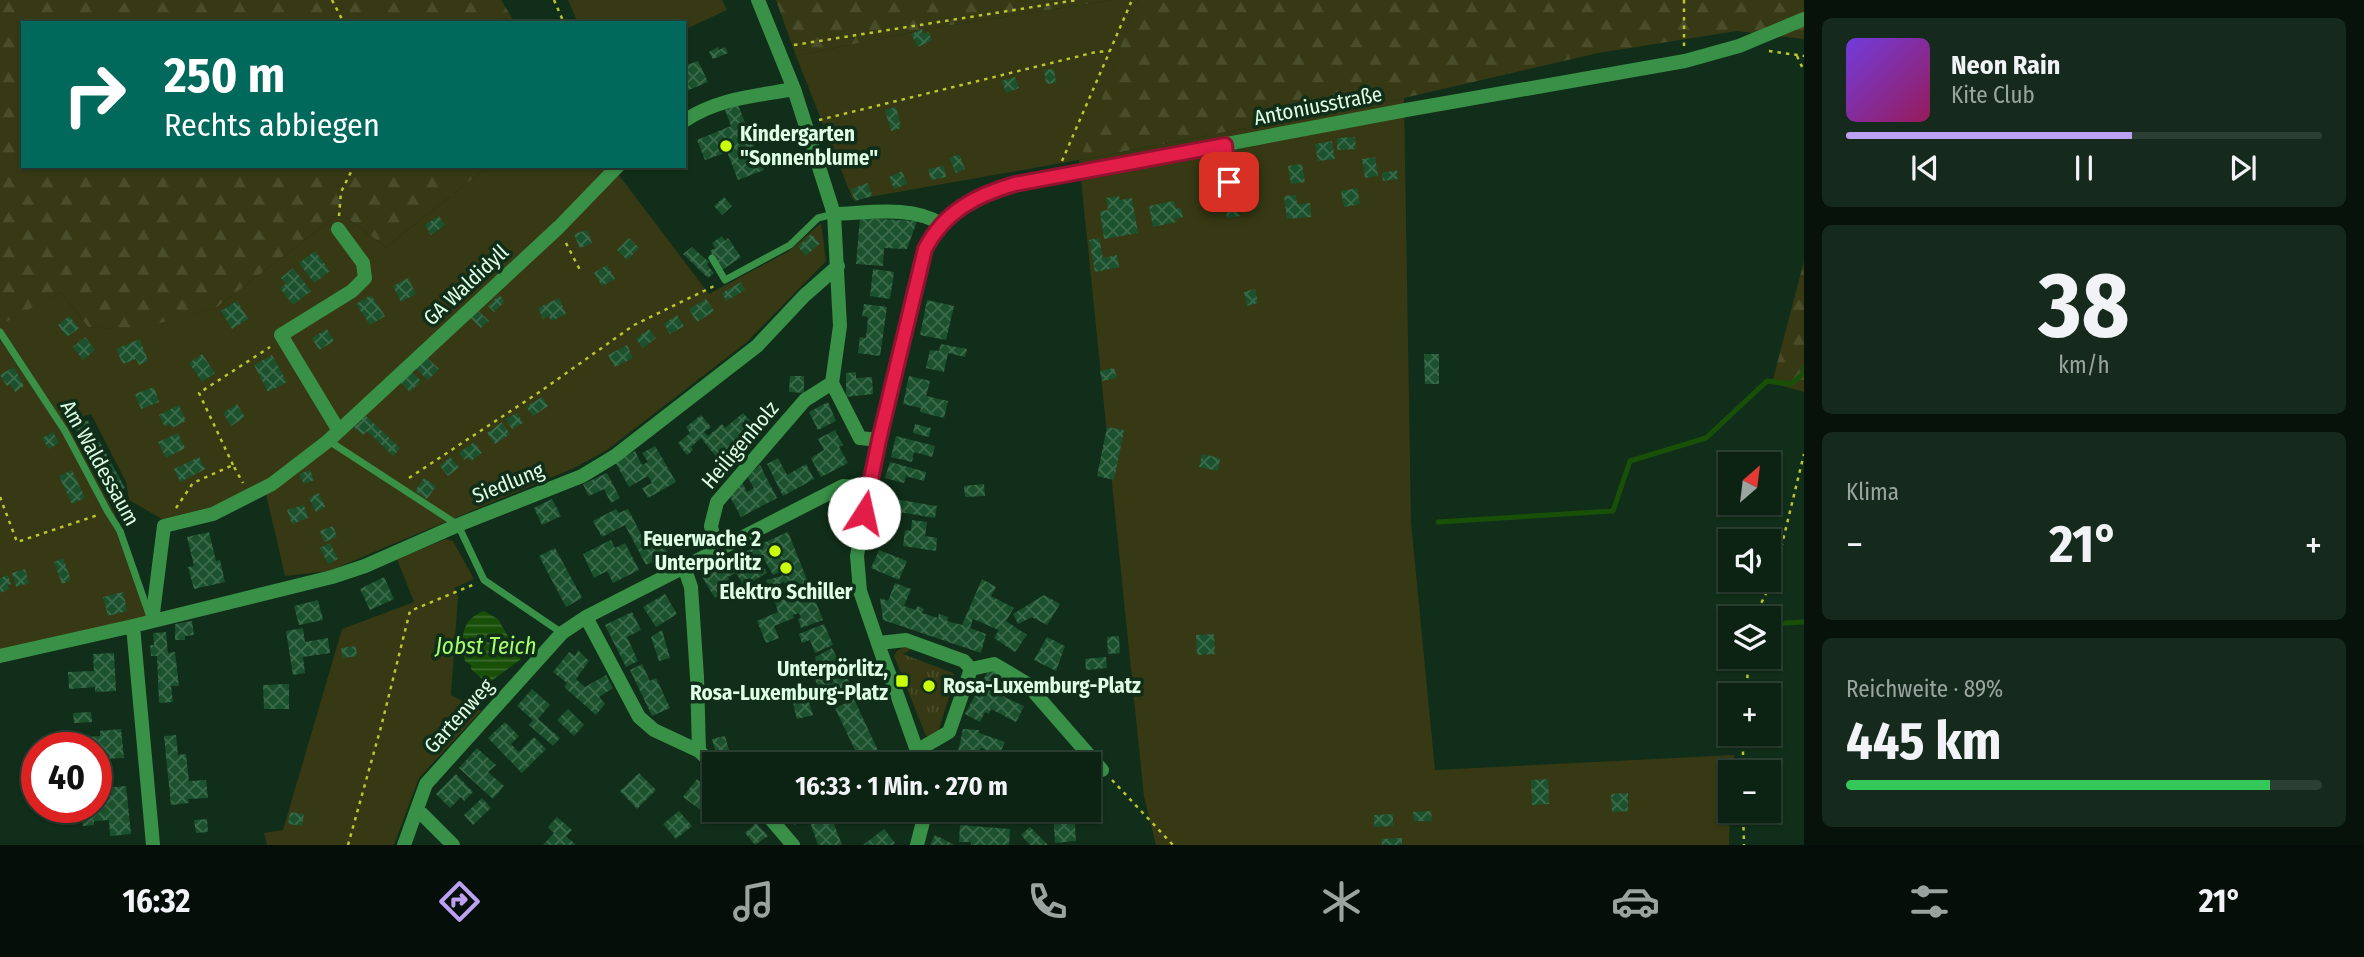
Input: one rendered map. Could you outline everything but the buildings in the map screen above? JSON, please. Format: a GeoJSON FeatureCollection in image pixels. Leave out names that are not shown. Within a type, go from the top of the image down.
{"type":"FeatureCollection","features":[{"type":"Feature","properties":{"kind":"street"},"geometry":{"type":"LineString","coordinates":[[758,0],[794,89],[834,214],[840,326],[832,383],[860,438],[879,440]]}},
{"type":"Feature","properties":{"kind":"street","name":"Antoniusstraße"},"geometry":{"type":"LineString","coordinates":[[868,488],[925,249],[941,224],[968,202],[990,191],[1015,184],[1406,110],[1685,61],[1739,46],[1804,19]]}},
{"type":"Feature","properties":{"kind":"street"},"geometry":{"type":"LineString","coordinates":[[686,120],[724,101],[794,89]]}},
{"type":"Feature","properties":{"kind":"street","name":"GA Waldidyll"},"geometry":{"type":"LineString","coordinates":[[164,526],[213,514],[272,484],[334,436],[559,227],[616,168]]}},
{"type":"Feature","properties":{"kind":"street"},"geometry":{"type":"LineString","coordinates":[[834,214],[907,214],[928,216],[941,224]]}},
{"type":"Feature","properties":{"kind":"street"},"geometry":{"type":"LineString","coordinates":[[334,436],[281,335],[352,291],[365,278],[363,263],[338,229]]}},
{"type":"Feature","properties":{"kind":"street","name":"Siedlung"},"geometry":{"type":"LineString","coordinates":[[0,656],[332,577],[365,566],[458,525],[582,476],[614,456],[757,346],[804,296],[838,266]]}},
{"type":"Feature","properties":{"kind":"street","name":"Heiligenholz"},"geometry":{"type":"LineString","coordinates":[[716,550],[711,526],[717,502],[805,400],[832,383]]}},
{"type":"Feature","properties":{"kind":"street","name":"Gartenweg"},"geometry":{"type":"LineString","coordinates":[[404,845],[426,784],[562,633],[586,617],[843,486],[868,488]]}},
{"type":"Feature","properties":{"kind":"street"},"geometry":{"type":"LineString","coordinates":[[868,488],[858,556],[858,575],[866,612],[918,750],[949,732],[971,669]]}},
{"type":"Feature","properties":{"kind":"street"},"geometry":{"type":"LineString","coordinates":[[152,621],[164,526]]}},
{"type":"Feature","properties":{"kind":"street"},"geometry":{"type":"LineString","coordinates":[[684,567],[691,587],[699,751]]}},
{"type":"Feature","properties":{"kind":"street"},"geometry":{"type":"LineString","coordinates":[[586,617],[639,717],[654,730],[702,754]]}},
{"type":"Feature","properties":{"kind":"street"},"geometry":{"type":"LineString","coordinates":[[133,626],[153,845]]}},
{"type":"Feature","properties":{"kind":"street"},"geometry":{"type":"LineString","coordinates":[[878,643],[906,640],[964,661],[971,669]]}},
{"type":"Feature","properties":{"kind":"street"},"geometry":{"type":"LineString","coordinates":[[971,669],[994,664],[1026,683],[1102,770]]}},
{"type":"Feature","properties":{"kind":"street"},"geometry":{"type":"LineString","coordinates":[[416,809],[453,845]]}},
{"type":"Feature","properties":{"kind":"street"},"geometry":{"type":"LineString","coordinates":[[773,822],[793,845]]}},
{"type":"Feature","properties":{"kind":"street"},"geometry":{"type":"LineString","coordinates":[[917,845],[923,822]]}},
{"type":"Feature","properties":{"kind":"lane"},"geometry":{"type":"LineString","coordinates":[[1225,145],[1231,201]]}},
{"type":"Feature","properties":{"kind":"lane"},"geometry":{"type":"LineString","coordinates":[[712,258],[725,280],[790,244],[818,218],[834,214]]}},
{"type":"Feature","properties":{"kind":"lane","name":"Am Waldessaum"},"geometry":{"type":"LineString","coordinates":[[0,331],[65,431],[120,531],[152,621]]}},
{"type":"Feature","properties":{"kind":"lane"},"geometry":{"type":"LineString","coordinates":[[334,436],[398,486],[458,525],[484,580],[562,633]]}},
{"type":"Feature","properties":{"kind":"path"},"geometry":{"type":"LineString","coordinates":[[332,0],[343,21]]}},
{"type":"Feature","properties":{"kind":"path"},"geometry":{"type":"LineString","coordinates":[[554,0],[563,21]]}},
{"type":"Feature","properties":{"kind":"path"},"geometry":{"type":"LineString","coordinates":[[778,49],[1077,0]]}},
{"type":"Feature","properties":{"kind":"path"},"geometry":{"type":"LineString","coordinates":[[1055,178],[1132,0]]}},
{"type":"Feature","properties":{"kind":"path"},"geometry":{"type":"LineString","coordinates":[[1684,0],[1685,61]]}},
{"type":"Feature","properties":{"kind":"path"},"geometry":{"type":"LineString","coordinates":[[824,119],[1096,51],[1110,51]]}},
{"type":"Feature","properties":{"kind":"path"},"geometry":{"type":"LineString","coordinates":[[1804,56],[1797,56],[1804,71]]}},
{"type":"Feature","properties":{"kind":"path"},"geometry":{"type":"LineString","coordinates":[[338,229],[341,192],[353,168]]}},
{"type":"Feature","properties":{"kind":"path"},"geometry":{"type":"LineString","coordinates":[[559,227],[580,272]]}},
{"type":"Feature","properties":{"kind":"path"},"geometry":{"type":"LineString","coordinates":[[398,486],[541,391],[634,325],[725,280]]}},
{"type":"Feature","properties":{"kind":"path"},"geometry":{"type":"LineString","coordinates":[[250,495],[199,393],[276,343],[281,335]]}},
{"type":"Feature","properties":{"kind":"path"},"geometry":{"type":"LineString","coordinates":[[1760,606],[1774,577],[1804,454]]}},
{"type":"Feature","properties":{"kind":"path"},"geometry":{"type":"LineString","coordinates":[[164,526],[193,482],[233,465]]}},
{"type":"Feature","properties":{"kind":"path"},"geometry":{"type":"LineString","coordinates":[[0,497],[17,542],[108,512]]}},
{"type":"Feature","properties":{"kind":"path"},"geometry":{"type":"LineString","coordinates":[[348,845],[410,611],[484,580]]}},
{"type":"Feature","properties":{"kind":"path"},"geometry":{"type":"LineString","coordinates":[[1102,770],[1173,845]]}},
{"type":"Feature","properties":{"kind":"path"},"geometry":{"type":"LineString","coordinates":[[1743,823],[1744,845]]}},
{"type":"Feature","properties":{"kind":"green space"},"geometry":{"type":"Polygon","coordinates":[[[0,0],[501,0],[514,21],[21,21],[21,168],[486,168],[386,247],[340,213],[216,308],[134,331],[88,327],[61,292],[6,323],[0,315],[0,0]]]}},
{"type":"Feature","properties":{"kind":"green space"},"geometry":{"type":"Polygon","coordinates":[[[568,0],[722,0],[727,10],[686,29],[686,21],[577,21],[568,0]]]}},
{"type":"Feature","properties":{"kind":"green space"},"geometry":{"type":"Polygon","coordinates":[[[776,0],[1113,0],[933,28],[796,56],[776,0]]]}},
{"type":"Feature","properties":{"kind":"green space"},"geometry":{"type":"Polygon","coordinates":[[[1113,0],[1137,0],[1080,160],[1404,98],[1411,522],[1435,770],[1734,755],[1734,760],[1718,760],[1718,823],[1730,823],[1729,845],[1156,845],[1144,797],[1079,160],[853,200],[796,56],[933,28],[1113,0]]]}},
{"type":"Feature","properties":{"kind":"green space"},"geometry":{"type":"Polygon","coordinates":[[[1137,0],[1804,0],[1804,39],[1737,31],[1598,53],[1404,98],[1079,160],[1137,0]]]}},
{"type":"Feature","properties":{"kind":"green space"},"geometry":{"type":"Polygon","coordinates":[[[486,168],[614,168],[709,294],[789,251],[821,223],[826,261],[747,342],[607,450],[574,468],[329,571],[285,576],[266,494],[179,529],[129,500],[126,482],[91,414],[66,422],[114,512],[147,617],[0,654],[0,315],[6,322],[61,292],[88,327],[134,330],[216,308],[340,213],[386,247],[486,168]]]}},
{"type":"Feature","properties":{"kind":"green space"},"geometry":{"type":"Polygon","coordinates":[[[1804,261],[1804,392],[1772,383],[1804,261]]]}},
{"type":"Feature","properties":{"kind":"green space"},"geometry":{"type":"Polygon","coordinates":[[[446,539],[453,541],[474,579],[454,588],[458,597],[451,695],[481,711],[419,778],[394,845],[267,845],[264,833],[283,830],[342,629],[414,602],[397,559],[446,539]]]}},
{"type":"Feature","properties":{"kind":"green space"},"geometry":{"type":"Polygon","coordinates":[[[906,646],[913,648],[903,654],[953,673],[955,678],[938,732],[930,736],[926,736],[894,656],[906,646]]]}},
{"type":"Feature","properties":{"kind":"water","name":"Jobst Teich"},"geometry":{"type":"Polygon","coordinates":[[[484,611],[498,619],[521,659],[490,682],[482,679],[465,661],[463,645],[466,625],[484,611]]]}},
{"type":"Feature","properties":{"kind":"waterway"},"geometry":{"type":"LineString","coordinates":[[1438,522],[1613,511],[1630,461],[1706,438],[1767,381],[1791,384],[1804,373],[1804,367]]}},
{"type":"Feature","properties":{"kind":"waterway"},"geometry":{"type":"LineString","coordinates":[[1781,623],[1804,622]]}},
{"type":"Feature","properties":{"kind":"place","name":"Kindergarten \"Sonnenblume\""},"geometry":{"type":"Point","coordinates":[726,146]}},
{"type":"Feature","properties":{"kind":"place","name":"Feuerwache 2 Unterpörlitz"},"geometry":{"type":"Point","coordinates":[775,551]}},
{"type":"Feature","properties":{"kind":"place","name":"Elektro Schiller"},"geometry":{"type":"Point","coordinates":[786,568]}},
{"type":"Feature","properties":{"kind":"place","name":"Unterpörlitz, Rosa-Luxemburg-Platz"},"geometry":{"type":"Point","coordinates":[902,681]}},
{"type":"Feature","properties":{"kind":"place","name":"Rosa-Luxemburg-Platz"},"geometry":{"type":"Point","coordinates":[929,686]}},
{"type":"Feature","properties":{"kind":"route"},"geometry":{"type":"LineString","coordinates":[[864,513],[925,249],[933,234],[953,213],[990,191],[1015,184],[1225,145],[1229,182]]}}]}
